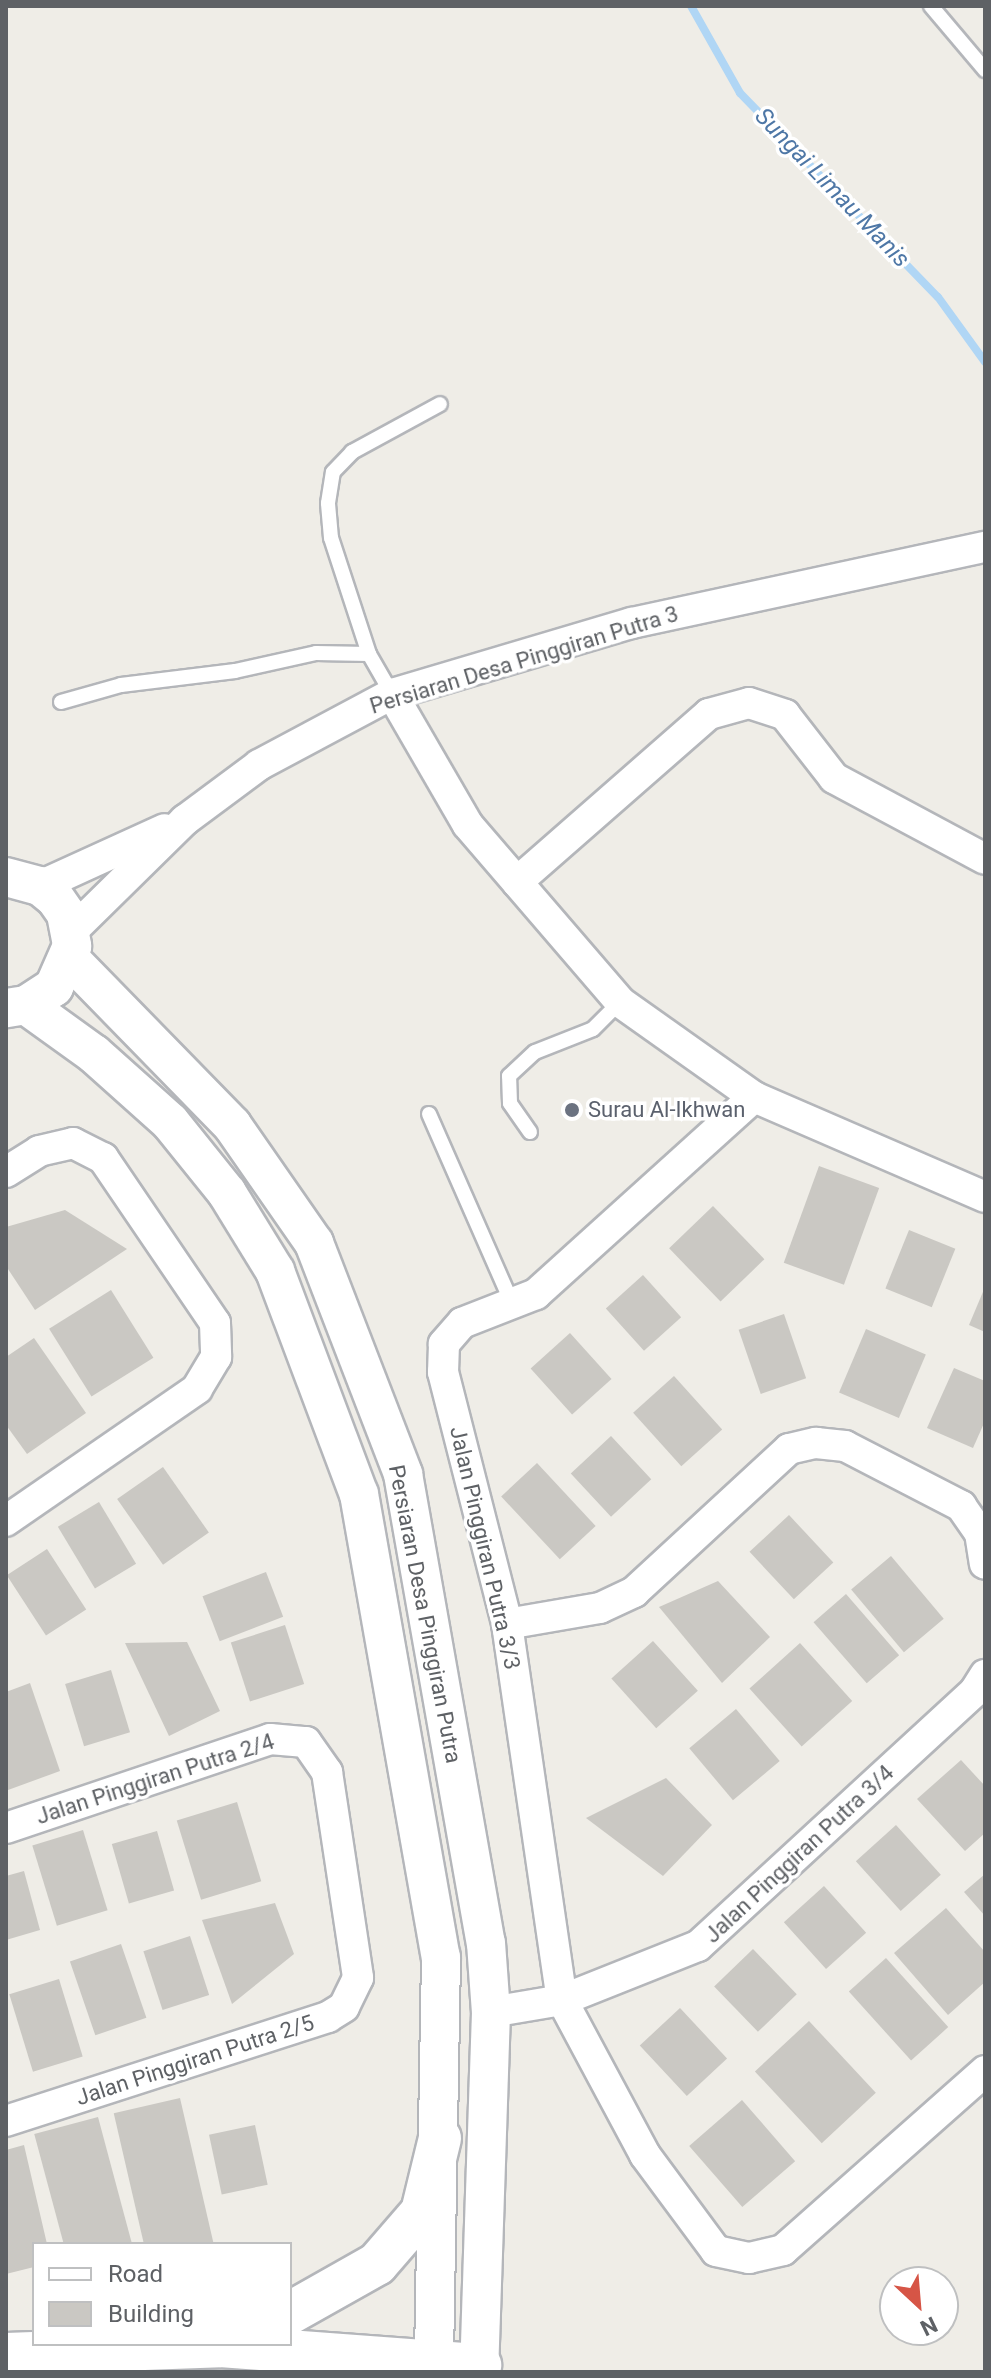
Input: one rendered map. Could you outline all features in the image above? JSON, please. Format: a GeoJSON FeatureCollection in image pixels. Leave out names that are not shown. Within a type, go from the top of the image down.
{"type":"FeatureCollection","features":[{"type":"Feature","properties":{"kind":"main road"},"geometry":{"type":"LineString","coordinates":[[292,2312],[377,2264],[422,2212],[440,2138]]}},
{"type":"Feature","properties":{"kind":"main road"},"geometry":{"type":"LineString","coordinates":[[6,2354],[197,2346]]}},
{"type":"Feature","properties":{"kind":"main road"},"geometry":{"type":"LineString","coordinates":[[231,2346],[434,2367],[480,2368]]}},
{"type":"Feature","properties":{"kind":"street","name":"Persiaran Desa Pinggiran Putra 3"},"geometry":{"type":"LineString","coordinates":[[70,946],[185,820],[259,765],[392,694],[632,623],[985,547]]}},
{"type":"Feature","properties":{"kind":"street"},"geometry":{"type":"LineString","coordinates":[[392,694],[468,825],[620,1002],[754,1097],[985,1197]]}},
{"type":"Feature","properties":{"kind":"street"},"geometry":{"type":"LineString","coordinates":[[517,882],[709,714],[749,703],[785,715],[834,778],[985,859]]}},
{"type":"Feature","properties":{"kind":"street","name":"Persiaran Desa Pinggiran Putra 3"},"geometry":{"type":"LineString","coordinates":[[23,881],[185,820]]}},
{"type":"Feature","properties":{"kind":"street","name":"Persiaran Desa Pinggiran Putra"},"geometry":{"type":"LineString","coordinates":[[23,881],[66,914],[70,946],[232,1125],[314,1243],[403,1474],[486,1943],[491,2012],[480,2368]]}},
{"type":"Feature","properties":{"kind":"street"},"geometry":{"type":"LineString","coordinates":[[16,1007],[54,987],[70,946]]}},
{"type":"Feature","properties":{"kind":"street","name":"Persiaran Desa Pinggiran Putra"},"geometry":{"type":"LineString","coordinates":[[16,1007],[94,1054],[170,1122],[227,1193],[275,1271],[359,1494],[441,1957],[434,2367]]}},
{"type":"Feature","properties":{"kind":"street","name":"Jalan Pinggiran Putra 3/3"},"geometry":{"type":"LineString","coordinates":[[754,1097],[536,1294],[462,1323],[444,1344],[443,1372],[507,1624],[562,2000],[645,2155],[716,2251],[749,2258],[783,2250],[985,2071]]}},
{"type":"Feature","properties":{"kind":"street"},"geometry":{"type":"LineString","coordinates":[[6,1172],[39,1151],[73,1143],[103,1158],[215,1323],[216,1357],[197,1389],[6,1521]]}},
{"type":"Feature","properties":{"kind":"street"},"geometry":{"type":"LineString","coordinates":[[507,1624],[600,1608],[634,1592],[789,1449],[816,1443],[845,1446],[961,1506],[980,1533],[985,1564]]}},
{"type":"Feature","properties":{"kind":"street","name":"Jalan Pinggiran Putra 3/4"},"geometry":{"type":"LineString","coordinates":[[491,2012],[562,2000],[698,1946],[975,1691],[985,1675]]}},
{"type":"Feature","properties":{"kind":"street","name":"Jalan Pinggiran Putra 2/4"},"geometry":{"type":"LineString","coordinates":[[6,1828],[289,1737],[319,1754],[327,1772],[343,1875]]}},
{"type":"Feature","properties":{"kind":"street","name":"Jalan Pinggiran Putra 2/5"},"geometry":{"type":"LineString","coordinates":[[6,2121],[344,2007],[358,1978],[343,1875]]}},
{"type":"Feature","properties":{"kind":"lane"},"geometry":{"type":"LineString","coordinates":[[931,6],[985,70]]}},
{"type":"Feature","properties":{"kind":"lane"},"geometry":{"type":"LineString","coordinates":[[392,694],[369,654],[331,538],[333,472],[352,452],[440,404]]}},
{"type":"Feature","properties":{"kind":"lane"},"geometry":{"type":"LineString","coordinates":[[61,702],[121,685],[235,671],[316,653],[369,654]]}},
{"type":"Feature","properties":{"kind":"lane"},"geometry":{"type":"LineString","coordinates":[[530,1132],[510,1103],[509,1076],[535,1052],[593,1029],[620,1002]]}},
{"type":"Feature","properties":{"kind":"lane"},"geometry":{"type":"LineString","coordinates":[[429,1114],[512,1303]]}},
{"type":"Feature","properties":{"kind":"building"},"geometry":{"type":"Polygon","coordinates":[[[819,1166],[879,1188],[844,1285],[784,1263],[819,1166]]]}},
{"type":"Feature","properties":{"kind":"building"},"geometry":{"type":"Polygon","coordinates":[[[713,1206],[764,1259],[721,1302],[669,1248],[713,1206]]]}},
{"type":"Feature","properties":{"kind":"building"},"geometry":{"type":"Polygon","coordinates":[[[65,1210],[127,1249],[35,1310],[6,1266],[6,1227],[65,1210]]]}},
{"type":"Feature","properties":{"kind":"building"},"geometry":{"type":"Polygon","coordinates":[[[909,1230],[955,1249],[932,1307],[885,1288],[909,1230]]]}},
{"type":"Feature","properties":{"kind":"building"},"geometry":{"type":"Polygon","coordinates":[[[643,1275],[681,1317],[644,1351],[606,1308],[643,1275]]]}},
{"type":"Feature","properties":{"kind":"building"},"geometry":{"type":"Polygon","coordinates":[[[985,1287],[985,1332],[969,1325],[985,1287]]]}},
{"type":"Feature","properties":{"kind":"building"},"geometry":{"type":"Polygon","coordinates":[[[111,1290],[153,1358],[91,1397],[49,1329],[111,1290]]]}},
{"type":"Feature","properties":{"kind":"building"},"geometry":{"type":"Polygon","coordinates":[[[784,1314],[806,1378],[761,1394],[739,1330],[784,1314]]]}},
{"type":"Feature","properties":{"kind":"building"},"geometry":{"type":"Polygon","coordinates":[[[866,1329],[926,1354],[899,1418],[839,1393],[866,1329]]]}},
{"type":"Feature","properties":{"kind":"building"},"geometry":{"type":"Polygon","coordinates":[[[570,1333],[611,1379],[572,1415],[531,1368],[570,1333]]]}},
{"type":"Feature","properties":{"kind":"building"},"geometry":{"type":"Polygon","coordinates":[[[34,1338],[86,1413],[27,1454],[6,1425],[6,1357],[34,1338]]]}},
{"type":"Feature","properties":{"kind":"building"},"geometry":{"type":"Polygon","coordinates":[[[954,1368],[985,1381],[985,1421],[973,1448],[927,1428],[954,1368]]]}},
{"type":"Feature","properties":{"kind":"building"},"geometry":{"type":"Polygon","coordinates":[[[674,1376],[722,1430],[681,1466],[633,1413],[674,1376]]]}},
{"type":"Feature","properties":{"kind":"building"},"geometry":{"type":"Polygon","coordinates":[[[611,1436],[651,1479],[611,1517],[571,1474],[611,1436]]]}},
{"type":"Feature","properties":{"kind":"building"},"geometry":{"type":"Polygon","coordinates":[[[537,1463],[596,1526],[560,1559],[501,1496],[537,1463]]]}},
{"type":"Feature","properties":{"kind":"building"},"geometry":{"type":"Polygon","coordinates":[[[163,1467],[209,1533],[163,1565],[117,1499],[163,1467]]]}},
{"type":"Feature","properties":{"kind":"building"},"geometry":{"type":"Polygon","coordinates":[[[99,1502],[136,1564],[95,1588],[58,1527],[99,1502]]]}},
{"type":"Feature","properties":{"kind":"building"},"geometry":{"type":"Polygon","coordinates":[[[789,1515],[833,1563],[794,1599],[750,1552],[789,1515]]]}},
{"type":"Feature","properties":{"kind":"building"},"geometry":{"type":"Polygon","coordinates":[[[47,1549],[86,1609],[46,1636],[7,1575],[47,1549]]]}},
{"type":"Feature","properties":{"kind":"building"},"geometry":{"type":"Polygon","coordinates":[[[891,1556],[944,1619],[904,1652],[851,1589],[891,1556]]]}},
{"type":"Feature","properties":{"kind":"building"},"geometry":{"type":"Polygon","coordinates":[[[266,1572],[283,1617],[220,1641],[203,1596],[266,1572]]]}},
{"type":"Feature","properties":{"kind":"building"},"geometry":{"type":"Polygon","coordinates":[[[718,1581],[770,1637],[722,1683],[659,1607],[718,1581]]]}},
{"type":"Feature","properties":{"kind":"building"},"geometry":{"type":"Polygon","coordinates":[[[846,1594],[899,1655],[867,1683],[814,1622],[846,1594]]]}},
{"type":"Feature","properties":{"kind":"building"},"geometry":{"type":"Polygon","coordinates":[[[285,1625],[304,1684],[250,1702],[231,1643],[285,1625]]]}},
{"type":"Feature","properties":{"kind":"building"},"geometry":{"type":"Polygon","coordinates":[[[653,1641],[698,1691],[656,1728],[611,1678],[653,1641]]]}},
{"type":"Feature","properties":{"kind":"building"},"geometry":{"type":"Polygon","coordinates":[[[187,1642],[220,1711],[169,1736],[125,1643],[187,1642]]]}},
{"type":"Feature","properties":{"kind":"building"},"geometry":{"type":"Polygon","coordinates":[[[800,1643],[852,1701],[802,1746],[749,1689],[800,1643]]]}},
{"type":"Feature","properties":{"kind":"building"},"geometry":{"type":"Polygon","coordinates":[[[111,1670],[130,1732],[84,1746],[65,1684],[111,1670]]]}},
{"type":"Feature","properties":{"kind":"building"},"geometry":{"type":"Polygon","coordinates":[[[30,1683],[60,1771],[8,1790],[6,1692],[30,1683]]]}},
{"type":"Feature","properties":{"kind":"building"},"geometry":{"type":"Polygon","coordinates":[[[736,1709],[780,1761],[733,1800],[689,1748],[736,1709]]]}},
{"type":"Feature","properties":{"kind":"building"},"geometry":{"type":"Polygon","coordinates":[[[961,1760],[985,1786],[985,1833],[965,1851],[917,1799],[961,1760]]]}},
{"type":"Feature","properties":{"kind":"building"},"geometry":{"type":"Polygon","coordinates":[[[666,1778],[712,1825],[663,1876],[586,1818],[666,1778]]]}},
{"type":"Feature","properties":{"kind":"building"},"geometry":{"type":"Polygon","coordinates":[[[237,1802],[261,1881],[201,1900],[177,1820],[237,1802]]]}},
{"type":"Feature","properties":{"kind":"building"},"geometry":{"type":"Polygon","coordinates":[[[896,1825],[941,1875],[901,1911],[856,1861],[896,1825]]]}},
{"type":"Feature","properties":{"kind":"building"},"geometry":{"type":"Polygon","coordinates":[[[83,1830],[108,1910],[57,1926],[32,1845],[83,1830]]]}},
{"type":"Feature","properties":{"kind":"building"},"geometry":{"type":"Polygon","coordinates":[[[157,1831],[174,1891],[129,1904],[112,1844],[157,1831]]]}},
{"type":"Feature","properties":{"kind":"building"},"geometry":{"type":"Polygon","coordinates":[[[24,1871],[40,1930],[6,1940],[6,1876],[24,1871]]]}},
{"type":"Feature","properties":{"kind":"building"},"geometry":{"type":"Polygon","coordinates":[[[985,1874],[985,1916],[964,1892],[985,1874]]]}},
{"type":"Feature","properties":{"kind":"building"},"geometry":{"type":"Polygon","coordinates":[[[824,1886],[866,1933],[826,1969],[784,1922],[824,1886]]]}},
{"type":"Feature","properties":{"kind":"building"},"geometry":{"type":"Polygon","coordinates":[[[275,1903],[294,1954],[232,2004],[202,1920],[275,1903]]]}},
{"type":"Feature","properties":{"kind":"building"},"geometry":{"type":"Polygon","coordinates":[[[946,1908],[985,1952],[985,1982],[948,2015],[894,1953],[946,1908]]]}},
{"type":"Feature","properties":{"kind":"building"},"geometry":{"type":"Polygon","coordinates":[[[190,1936],[209,1995],[163,2010],[143,1951],[190,1936]]]}},
{"type":"Feature","properties":{"kind":"building"},"geometry":{"type":"Polygon","coordinates":[[[121,1944],[146,2018],[95,2035],[70,1962],[121,1944]]]}},
{"type":"Feature","properties":{"kind":"building"},"geometry":{"type":"Polygon","coordinates":[[[753,1949],[797,1994],[758,2032],[714,1987],[753,1949]]]}},
{"type":"Feature","properties":{"kind":"building"},"geometry":{"type":"Polygon","coordinates":[[[886,1958],[948,2027],[911,2061],[849,1991],[886,1958]]]}},
{"type":"Feature","properties":{"kind":"building"},"geometry":{"type":"Polygon","coordinates":[[[59,1979],[83,2056],[33,2072],[9,1994],[59,1979]]]}},
{"type":"Feature","properties":{"kind":"building"},"geometry":{"type":"Polygon","coordinates":[[[680,2008],[727,2058],[687,2096],[640,2046],[680,2008]]]}},
{"type":"Feature","properties":{"kind":"building"},"geometry":{"type":"Polygon","coordinates":[[[809,2021],[876,2093],[822,2143],[755,2071],[809,2021]]]}},
{"type":"Feature","properties":{"kind":"building"},"geometry":{"type":"Polygon","coordinates":[[[180,2098],[213,2242],[143,2242],[114,2113],[180,2098]]]}},
{"type":"Feature","properties":{"kind":"building"},"geometry":{"type":"Polygon","coordinates":[[[742,2100],[795,2161],[742,2207],[689,2146],[742,2100]]]}},
{"type":"Feature","properties":{"kind":"building"},"geometry":{"type":"Polygon","coordinates":[[[98,2117],[131,2242],[63,2242],[34,2134],[98,2117]]]}},
{"type":"Feature","properties":{"kind":"building"},"geometry":{"type":"Polygon","coordinates":[[[255,2125],[268,2185],[222,2194],[209,2135],[255,2125]]]}},
{"type":"Feature","properties":{"kind":"building"},"geometry":{"type":"Polygon","coordinates":[[[24,2145],[47,2242],[32,2242],[32,2268],[6,2274],[6,2150],[24,2145]]]}},
{"type":"Feature","properties":{"kind":"waterway","name":"Sungai Limau Manis"},"geometry":{"type":"LineString","coordinates":[[691,6],[740,93],[938,297],[985,362]]}},
{"type":"Feature","properties":{"kind":"place","name":"Surau Al-Ikhwan"},"geometry":{"type":"Point","coordinates":[572,1110]}}]}
